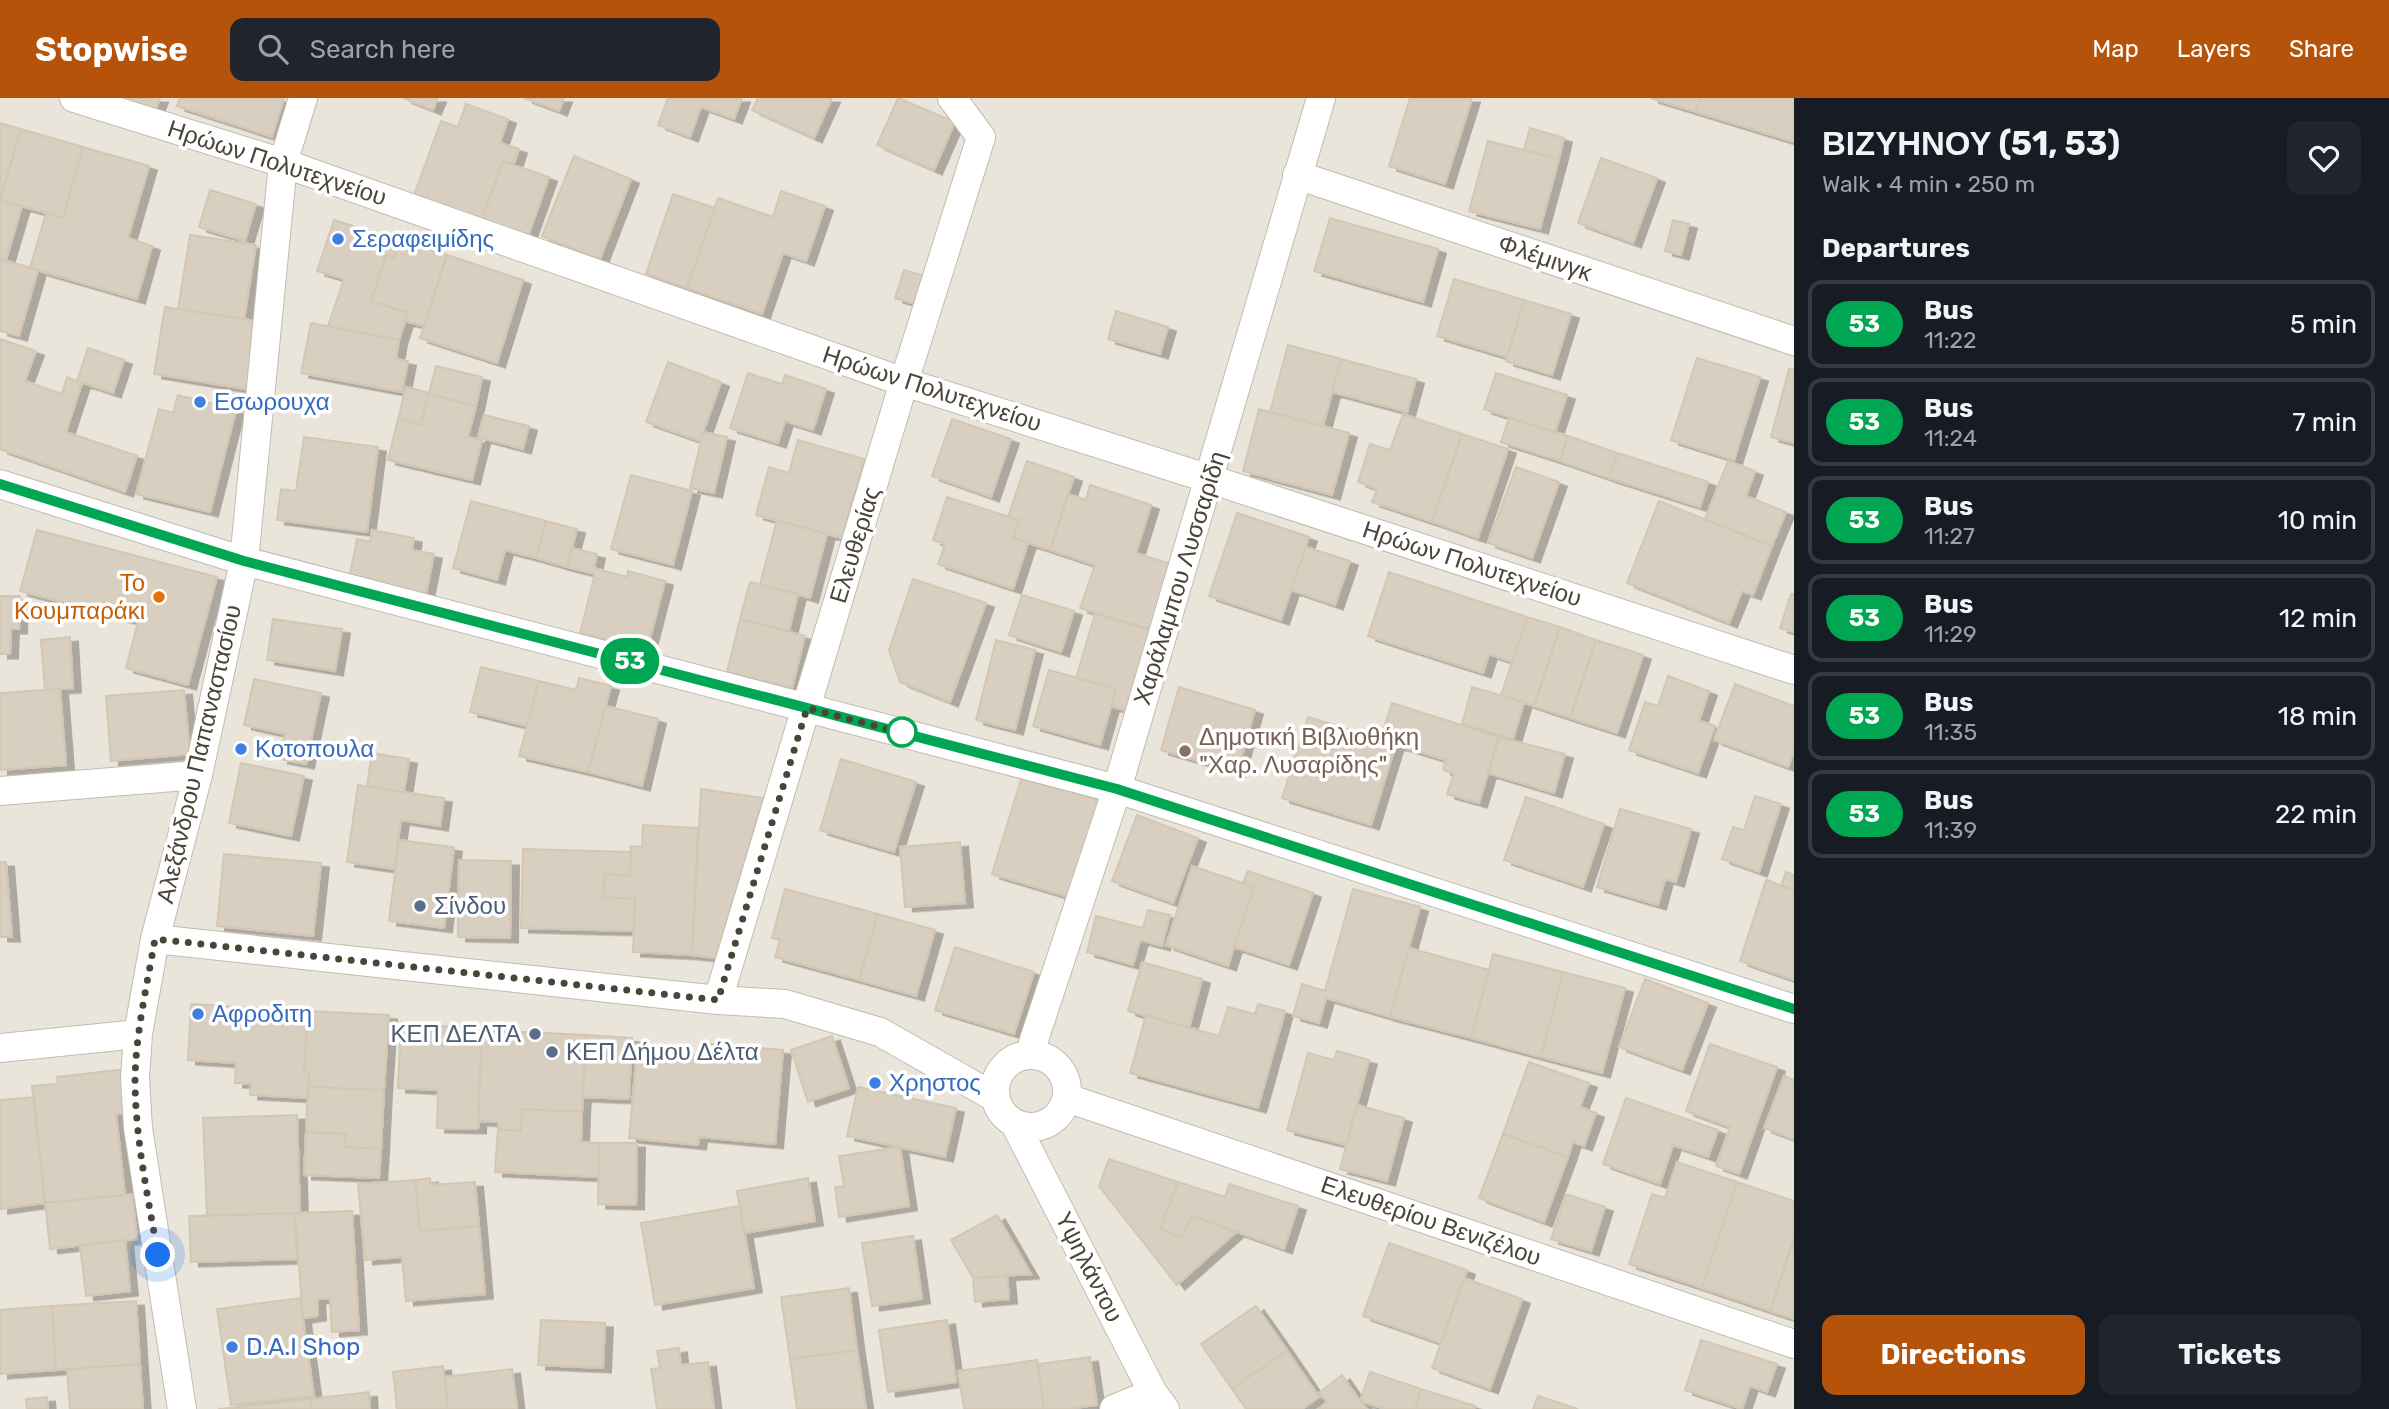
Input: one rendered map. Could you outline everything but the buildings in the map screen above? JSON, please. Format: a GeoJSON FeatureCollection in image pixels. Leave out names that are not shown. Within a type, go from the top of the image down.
{"type":"FeatureCollection","features":[{"type":"Feature","properties":{"kind":"street","name":"Ηρώων Πολυτεχνείου"},"geometry":{"type":"LineString","coordinates":[[74,98],[283,163],[904,382],[1794,670]]}},
{"type":"Feature","properties":{"kind":"street","name":"Αλεξάνδρου Παπαναστασίου"},"geometry":{"type":"LineString","coordinates":[[182,1409],[138,1128],[135,1078],[138,1034],[155,939],[198,775],[244,561],[283,163],[303,98]]}},
{"type":"Feature","properties":{"kind":"street","name":"Ελευθερίας"},"geometry":{"type":"LineString","coordinates":[[718,1000],[904,382],[981,137],[952,98]]}},
{"type":"Feature","properties":{"kind":"street","name":"Χαράλαμπου Λυσσαρίδη"},"geometry":{"type":"LineString","coordinates":[[1029,1055],[1117,789],[1321,98]]}},
{"type":"Feature","properties":{"kind":"street","name":"Φλέμινγκ"},"geometry":{"type":"LineString","coordinates":[[1297,174],[1794,341]]}},
{"type":"Feature","properties":{"kind":"street"},"geometry":{"type":"LineString","coordinates":[[0,484],[244,561],[1117,789],[1794,1009]]}},
{"type":"Feature","properties":{"kind":"street"},"geometry":{"type":"LineString","coordinates":[[0,791],[198,775]]}},
{"type":"Feature","properties":{"kind":"street"},"geometry":{"type":"LineString","coordinates":[[155,939],[718,1000],[785,1004],[880,1032],[996,1098]]}},
{"type":"Feature","properties":{"kind":"street"},"geometry":{"type":"LineString","coordinates":[[0,1048],[138,1034]]}},
{"type":"Feature","properties":{"kind":"street"},"geometry":{"type":"LineString","coordinates":[[1029,1055],[1045,1058],[1058,1067],[1066,1080],[1068,1098],[1056,1118],[1047,1124],[1015,1124],[1005,1115],[996,1098],[995,1086],[999,1074],[1017,1058],[1029,1055]]}},
{"type":"Feature","properties":{"kind":"street","name":"Ελευθερίου Βενιζέλου"},"geometry":{"type":"LineString","coordinates":[[1068,1098],[1794,1344]]}},
{"type":"Feature","properties":{"kind":"street","name":"Υψηλάντου"},"geometry":{"type":"LineString","coordinates":[[1015,1124],[1159,1401]]}},
{"type":"Feature","properties":{"kind":"street"},"geometry":{"type":"LineString","coordinates":[[1114,1409],[1159,1401]]}},
{"type":"Feature","properties":{"kind":"shaded area"},"geometry":{"type":"Polygon","coordinates":[[[0,98],[1794,98],[1794,1409],[0,1409],[0,98]]]}},
{"type":"Feature","properties":{"kind":"bus line","name":"53"},"geometry":{"type":"LineString","coordinates":[[0,484],[244,561],[1117,789],[1794,1009]]}},
{"type":"Feature","properties":{"kind":"place","name":"Σεραφειμίδης"},"geometry":{"type":"Point","coordinates":[338,239]}},
{"type":"Feature","properties":{"kind":"place","name":"Εσωρουχα"},"geometry":{"type":"Point","coordinates":[200,402]}},
{"type":"Feature","properties":{"kind":"place","name":"Το Κουμπαράκι"},"geometry":{"type":"Point","coordinates":[159,597]}},
{"type":"Feature","properties":{"kind":"place","name":"Κοτοπουλα"},"geometry":{"type":"Point","coordinates":[241,749]}},
{"type":"Feature","properties":{"kind":"place","name":"Δημοτική Βιβλιοθήκη \"Χαρ. Λυσαρίδης\""},"geometry":{"type":"Point","coordinates":[1185,751]}},
{"type":"Feature","properties":{"kind":"place","name":"Σίνδου"},"geometry":{"type":"Point","coordinates":[420,906]}},
{"type":"Feature","properties":{"kind":"place","name":"Αφροδιτη"},"geometry":{"type":"Point","coordinates":[198,1014]}},
{"type":"Feature","properties":{"kind":"place","name":"ΚΕΠ ΔΕΛΤΑ"},"geometry":{"type":"Point","coordinates":[535,1034]}},
{"type":"Feature","properties":{"kind":"place","name":"ΚΕΠ Δήμου Δέλτα"},"geometry":{"type":"Point","coordinates":[552,1052]}},
{"type":"Feature","properties":{"kind":"place","name":"Χρηστος"},"geometry":{"type":"Point","coordinates":[875,1083]}},
{"type":"Feature","properties":{"kind":"place","name":"D.A.I Shop"},"geometry":{"type":"Point","coordinates":[232,1347]}},
{"type":"Feature","properties":{"kind":"route"},"geometry":{"type":"LineString","coordinates":[[158,1255],[138,1128],[135,1078],[138,1034],[155,939],[718,1000],[807,708],[910,735],[902,732]]}}]}
